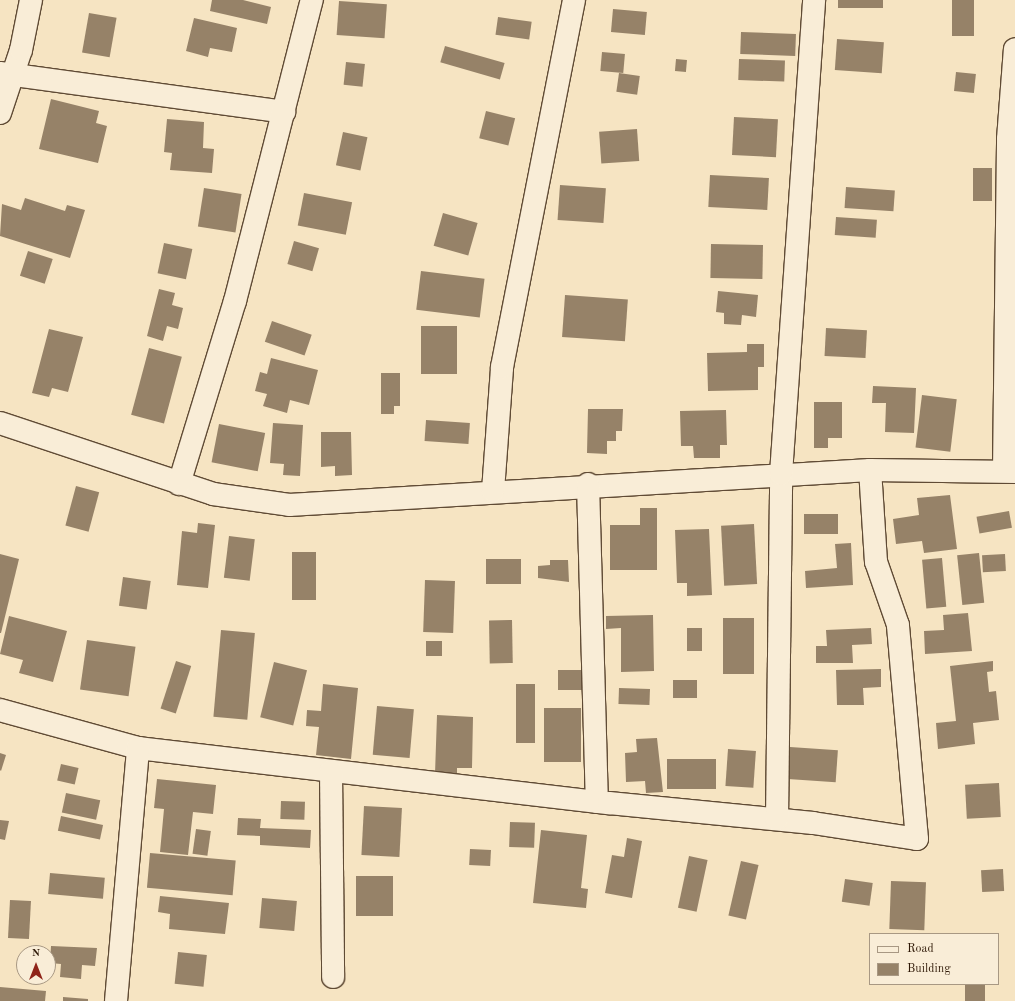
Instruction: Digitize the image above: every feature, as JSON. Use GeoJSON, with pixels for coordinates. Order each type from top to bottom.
{"type":"FeatureCollection","features":[{"type":"Feature","properties":{"kind":"street"},"geometry":{"type":"LineString","coordinates":[[0,113],[6,75],[31,0]]}},
{"type":"Feature","properties":{"kind":"street"},"geometry":{"type":"LineString","coordinates":[[179,484],[235,301],[312,0]]}},
{"type":"Feature","properties":{"kind":"street"},"geometry":{"type":"LineString","coordinates":[[493,491],[502,367],[574,0]]}},
{"type":"Feature","properties":{"kind":"street"},"geometry":{"type":"LineString","coordinates":[[777,819],[781,474],[814,0]]}},
{"type":"Feature","properties":{"kind":"street"},"geometry":{"type":"LineString","coordinates":[[0,423],[179,484],[251,502],[289,505],[588,484],[781,474],[870,470],[1009,472],[1008,139],[1015,49]]}},
{"type":"Feature","properties":{"kind":"street"},"geometry":{"type":"LineString","coordinates":[[6,75],[284,112]]}},
{"type":"Feature","properties":{"kind":"street"},"geometry":{"type":"LineString","coordinates":[[0,710],[138,748],[597,802],[777,819],[917,839],[898,626],[876,562],[870,470]]}},
{"type":"Feature","properties":{"kind":"street"},"geometry":{"type":"LineString","coordinates":[[588,484],[597,802]]}},
{"type":"Feature","properties":{"kind":"street"},"geometry":{"type":"LineString","coordinates":[[116,1001],[138,748]]}},
{"type":"Feature","properties":{"kind":"street"},"geometry":{"type":"LineString","coordinates":[[331,771],[333,978]]}},
{"type":"Feature","properties":{"kind":"building"},"geometry":{"type":"Polygon","coordinates":[[[212,0],[243,0],[271,7],[267,24],[210,11],[212,0]]]}},
{"type":"Feature","properties":{"kind":"building"},"geometry":{"type":"Polygon","coordinates":[[[838,0],[883,0],[883,8],[838,8],[838,0]]]}},
{"type":"Feature","properties":{"kind":"building"},"geometry":{"type":"Polygon","coordinates":[[[952,0],[974,0],[974,36],[952,36],[952,0]]]}},
{"type":"Feature","properties":{"kind":"building"},"geometry":{"type":"Polygon","coordinates":[[[339,1],[387,4],[385,38],[337,35],[339,1]]]}},
{"type":"Feature","properties":{"kind":"building"},"geometry":{"type":"Polygon","coordinates":[[[613,9],[647,12],[645,35],[611,32],[613,9]]]}},
{"type":"Feature","properties":{"kind":"building"},"geometry":{"type":"Polygon","coordinates":[[[89,13],[117,18],[110,57],[82,52],[89,13]]]}},
{"type":"Feature","properties":{"kind":"building"},"geometry":{"type":"Polygon","coordinates":[[[498,17],[532,22],[529,40],[495,35],[498,17]]]}},
{"type":"Feature","properties":{"kind":"building"},"geometry":{"type":"Polygon","coordinates":[[[194,18],[237,28],[232,52],[210,48],[208,57],[186,51],[194,18]]]}},
{"type":"Feature","properties":{"kind":"building"},"geometry":{"type":"Polygon","coordinates":[[[741,32],[796,34],[795,56],[740,54],[741,32]]]}},
{"type":"Feature","properties":{"kind":"building"},"geometry":{"type":"Polygon","coordinates":[[[837,39],[884,42],[882,73],[835,70],[837,39]]]}},
{"type":"Feature","properties":{"kind":"building"},"geometry":{"type":"Polygon","coordinates":[[[445,46],[505,63],[500,79],[440,62],[445,46]]]}},
{"type":"Feature","properties":{"kind":"building"},"geometry":{"type":"Polygon","coordinates":[[[602,52],[625,54],[623,73],[600,71],[602,52]]]}},
{"type":"Feature","properties":{"kind":"building"},"geometry":{"type":"Polygon","coordinates":[[[676,59],[687,60],[686,72],[675,71],[676,59]]]}},
{"type":"Feature","properties":{"kind":"building"},"geometry":{"type":"Polygon","coordinates":[[[739,59],[785,61],[784,82],[738,80],[739,59]]]}},
{"type":"Feature","properties":{"kind":"building"},"geometry":{"type":"Polygon","coordinates":[[[346,62],[365,64],[362,87],[344,85],[346,62]]]}},
{"type":"Feature","properties":{"kind":"building"},"geometry":{"type":"Polygon","coordinates":[[[956,72],[976,74],[974,93],[954,91],[956,72]]]}},
{"type":"Feature","properties":{"kind":"building"},"geometry":{"type":"Polygon","coordinates":[[[619,73],[640,76],[637,95],[616,92],[619,73]]]}},
{"type":"Feature","properties":{"kind":"building"},"geometry":{"type":"Polygon","coordinates":[[[51,99],[99,111],[96,123],[107,126],[98,163],[39,149],[51,99]]]}},
{"type":"Feature","properties":{"kind":"building"},"geometry":{"type":"Polygon","coordinates":[[[486,111],[515,118],[508,145],[479,138],[486,111]]]}},
{"type":"Feature","properties":{"kind":"building"},"geometry":{"type":"Polygon","coordinates":[[[734,117],[778,119],[776,157],[732,155],[734,117]]]}},
{"type":"Feature","properties":{"kind":"building"},"geometry":{"type":"Polygon","coordinates":[[[167,119],[204,122],[203,148],[214,149],[212,173],[170,170],[172,153],[164,152],[167,119]]]}},
{"type":"Feature","properties":{"kind":"building"},"geometry":{"type":"Polygon","coordinates":[[[637,129],[639,161],[601,164],[599,132],[637,129]]]}},
{"type":"Feature","properties":{"kind":"building"},"geometry":{"type":"Polygon","coordinates":[[[343,132],[367,137],[360,170],[336,165],[343,132]]]}},
{"type":"Feature","properties":{"kind":"building"},"geometry":{"type":"Polygon","coordinates":[[[973,168],[992,168],[992,201],[973,201],[973,168]]]}},
{"type":"Feature","properties":{"kind":"building"},"geometry":{"type":"Polygon","coordinates":[[[710,175],[769,178],[767,210],[708,207],[710,175]]]}},
{"type":"Feature","properties":{"kind":"building"},"geometry":{"type":"Polygon","coordinates":[[[560,185],[606,188],[603,223],[558,220],[560,185]]]}},
{"type":"Feature","properties":{"kind":"building"},"geometry":{"type":"Polygon","coordinates":[[[846,187],[895,190],[893,211],[845,208],[846,187]]]}},
{"type":"Feature","properties":{"kind":"building"},"geometry":{"type":"Polygon","coordinates":[[[204,188],[242,194],[235,232],[198,227],[204,188]]]}},
{"type":"Feature","properties":{"kind":"building"},"geometry":{"type":"Polygon","coordinates":[[[304,193],[352,202],[346,235],[298,225],[304,193]]]}},
{"type":"Feature","properties":{"kind":"building"},"geometry":{"type":"Polygon","coordinates":[[[25,198],[65,211],[67,205],[85,210],[70,258],[0,236],[2,204],[21,210],[25,198]]]}},
{"type":"Feature","properties":{"kind":"building"},"geometry":{"type":"Polygon","coordinates":[[[443,213],[478,223],[468,256],[434,246],[443,213]]]}},
{"type":"Feature","properties":{"kind":"building"},"geometry":{"type":"Polygon","coordinates":[[[836,217],[877,220],[876,238],[835,235],[836,217]]]}},
{"type":"Feature","properties":{"kind":"building"},"geometry":{"type":"Polygon","coordinates":[[[294,241],[319,248],[312,271],[287,264],[294,241]]]}},
{"type":"Feature","properties":{"kind":"building"},"geometry":{"type":"Polygon","coordinates":[[[164,243],[192,249],[186,279],[158,273],[164,243]]]}},
{"type":"Feature","properties":{"kind":"building"},"geometry":{"type":"Polygon","coordinates":[[[711,244],[763,245],[762,279],[710,278],[711,244]]]}},
{"type":"Feature","properties":{"kind":"building"},"geometry":{"type":"Polygon","coordinates":[[[28,251],[53,259],[45,284],[20,276],[28,251]]]}},
{"type":"Feature","properties":{"kind":"building"},"geometry":{"type":"Polygon","coordinates":[[[421,271],[485,279],[480,318],[416,310],[421,271]]]}},
{"type":"Feature","properties":{"kind":"building"},"geometry":{"type":"Polygon","coordinates":[[[159,289],[175,293],[172,305],[183,308],[178,329],[167,326],[163,341],[147,336],[159,289]]]}},
{"type":"Feature","properties":{"kind":"building"},"geometry":{"type":"Polygon","coordinates":[[[718,291],[758,295],[756,317],[742,315],[741,325],[724,324],[724,313],[716,312],[718,291]]]}},
{"type":"Feature","properties":{"kind":"building"},"geometry":{"type":"Polygon","coordinates":[[[565,295],[628,299],[625,341],[562,337],[565,295]]]}},
{"type":"Feature","properties":{"kind":"building"},"geometry":{"type":"Polygon","coordinates":[[[272,321],[312,335],[305,355],[265,342],[272,321]]]}},
{"type":"Feature","properties":{"kind":"building"},"geometry":{"type":"Polygon","coordinates":[[[421,326],[457,326],[457,374],[421,374],[421,326]]]}},
{"type":"Feature","properties":{"kind":"building"},"geometry":{"type":"Polygon","coordinates":[[[826,328],[867,330],[865,358],[825,356],[826,328]]]}},
{"type":"Feature","properties":{"kind":"building"},"geometry":{"type":"Polygon","coordinates":[[[49,329],[83,337],[68,392],[52,388],[49,397],[32,393],[49,329]]]}},
{"type":"Feature","properties":{"kind":"building"},"geometry":{"type":"Polygon","coordinates":[[[747,344],[764,344],[764,367],[758,367],[758,390],[708,391],[707,353],[747,352],[747,344]]]}},
{"type":"Feature","properties":{"kind":"building"},"geometry":{"type":"Polygon","coordinates":[[[149,348],[182,357],[164,423],[131,415],[149,348]]]}},
{"type":"Feature","properties":{"kind":"building"},"geometry":{"type":"Polygon","coordinates":[[[271,358],[318,370],[309,405],[290,400],[287,413],[263,406],[267,394],[255,391],[260,372],[267,374],[271,358]]]}},
{"type":"Feature","properties":{"kind":"building"},"geometry":{"type":"Polygon","coordinates":[[[381,373],[400,373],[400,406],[394,406],[394,414],[381,414],[381,373]]]}},
{"type":"Feature","properties":{"kind":"building"},"geometry":{"type":"Polygon","coordinates":[[[873,386],[916,388],[914,433],[885,432],[886,403],[872,403],[873,386]]]}},
{"type":"Feature","properties":{"kind":"building"},"geometry":{"type":"Polygon","coordinates":[[[922,395],[957,399],[950,452],[916,448],[922,395]]]}},
{"type":"Feature","properties":{"kind":"building"},"geometry":{"type":"Polygon","coordinates":[[[814,402],[842,402],[842,438],[828,438],[828,448],[814,448],[814,402]]]}},
{"type":"Feature","properties":{"kind":"building"},"geometry":{"type":"Polygon","coordinates":[[[588,409],[623,409],[622,431],[616,431],[616,441],[607,441],[607,454],[587,453],[588,409]]]}},
{"type":"Feature","properties":{"kind":"building"},"geometry":{"type":"Polygon","coordinates":[[[726,410],[727,445],[720,445],[720,458],[694,458],[693,446],[681,446],[680,411],[726,410]]]}},
{"type":"Feature","properties":{"kind":"building"},"geometry":{"type":"Polygon","coordinates":[[[426,420],[470,423],[468,444],[425,441],[426,420]]]}},
{"type":"Feature","properties":{"kind":"building"},"geometry":{"type":"Polygon","coordinates":[[[273,423],[303,425],[300,476],[283,475],[284,464],[270,463],[273,423]]]}},
{"type":"Feature","properties":{"kind":"building"},"geometry":{"type":"Polygon","coordinates":[[[219,424],[265,433],[258,471],[212,462],[219,424]]]}},
{"type":"Feature","properties":{"kind":"building"},"geometry":{"type":"Polygon","coordinates":[[[321,432],[351,432],[352,475],[335,476],[335,466],[321,467],[321,432]]]}},
{"type":"Feature","properties":{"kind":"building"},"geometry":{"type":"Polygon","coordinates":[[[76,486],[99,492],[89,532],[65,526],[76,486]]]}},
{"type":"Feature","properties":{"kind":"building"},"geometry":{"type":"Polygon","coordinates":[[[950,495],[957,549],[924,553],[922,541],[896,544],[893,519],[919,515],[917,498],[950,495]]]}},
{"type":"Feature","properties":{"kind":"building"},"geometry":{"type":"Polygon","coordinates":[[[640,508],[657,508],[657,570],[610,570],[610,525],[640,525],[640,508]]]}},
{"type":"Feature","properties":{"kind":"building"},"geometry":{"type":"Polygon","coordinates":[[[1009,511],[1012,528],[979,533],[977,517],[1009,511]]]}},
{"type":"Feature","properties":{"kind":"building"},"geometry":{"type":"Polygon","coordinates":[[[804,514],[838,514],[838,534],[804,534],[804,514]]]}},
{"type":"Feature","properties":{"kind":"building"},"geometry":{"type":"Polygon","coordinates":[[[198,523],[215,525],[208,588],[177,585],[182,531],[197,533],[198,523]]]}},
{"type":"Feature","properties":{"kind":"building"},"geometry":{"type":"Polygon","coordinates":[[[754,524],[757,584],[724,586],[721,526],[754,524]]]}},
{"type":"Feature","properties":{"kind":"building"},"geometry":{"type":"Polygon","coordinates":[[[709,529],[712,595],[687,596],[687,583],[677,583],[675,530],[709,529]]]}},
{"type":"Feature","properties":{"kind":"building"},"geometry":{"type":"Polygon","coordinates":[[[229,536],[255,539],[250,581],[224,578],[229,536]]]}},
{"type":"Feature","properties":{"kind":"building"},"geometry":{"type":"Polygon","coordinates":[[[851,543],[853,585],[806,588],[805,571],[837,568],[835,544],[851,543]]]}},
{"type":"Feature","properties":{"kind":"building"},"geometry":{"type":"Polygon","coordinates":[[[292,552],[316,552],[316,600],[292,600],[292,552]]]}},
{"type":"Feature","properties":{"kind":"building"},"geometry":{"type":"Polygon","coordinates":[[[979,553],[984,603],[962,605],[957,555],[979,553]]]}},
{"type":"Feature","properties":{"kind":"building"},"geometry":{"type":"Polygon","coordinates":[[[0,554],[19,559],[1,633],[0,633],[0,554]]]}},
{"type":"Feature","properties":{"kind":"building"},"geometry":{"type":"Polygon","coordinates":[[[1005,554],[1006,571],[983,572],[982,555],[1005,554]]]}},
{"type":"Feature","properties":{"kind":"building"},"geometry":{"type":"Polygon","coordinates":[[[942,558],[946,607],[926,609],[922,560],[942,558]]]}},
{"type":"Feature","properties":{"kind":"building"},"geometry":{"type":"Polygon","coordinates":[[[486,559],[521,559],[521,584],[486,584],[486,559]]]}},
{"type":"Feature","properties":{"kind":"building"},"geometry":{"type":"Polygon","coordinates":[[[550,560],[568,560],[569,582],[538,578],[538,566],[550,565],[550,560]]]}},
{"type":"Feature","properties":{"kind":"building"},"geometry":{"type":"Polygon","coordinates":[[[123,577],[151,581],[147,610],[119,606],[123,577]]]}},
{"type":"Feature","properties":{"kind":"building"},"geometry":{"type":"Polygon","coordinates":[[[425,580],[455,581],[453,633],[423,632],[425,580]]]}},
{"type":"Feature","properties":{"kind":"building"},"geometry":{"type":"Polygon","coordinates":[[[968,613],[972,651],[925,654],[924,631],[944,630],[943,615],[968,613]]]}},
{"type":"Feature","properties":{"kind":"building"},"geometry":{"type":"Polygon","coordinates":[[[653,615],[654,671],[621,672],[621,628],[606,629],[606,616],[653,615]]]}},
{"type":"Feature","properties":{"kind":"building"},"geometry":{"type":"Polygon","coordinates":[[[9,616],[67,631],[53,682],[19,673],[23,660],[0,654],[9,616]]]}},
{"type":"Feature","properties":{"kind":"building"},"geometry":{"type":"Polygon","coordinates":[[[723,618],[754,618],[754,674],[723,674],[723,618]]]}},
{"type":"Feature","properties":{"kind":"building"},"geometry":{"type":"Polygon","coordinates":[[[489,620],[512,620],[513,663],[490,663],[489,620]]]}},
{"type":"Feature","properties":{"kind":"building"},"geometry":{"type":"Polygon","coordinates":[[[687,628],[702,628],[702,651],[687,651],[687,628]]]}},
{"type":"Feature","properties":{"kind":"building"},"geometry":{"type":"Polygon","coordinates":[[[871,628],[872,644],[852,645],[853,663],[816,663],[816,646],[827,646],[826,630],[871,628]]]}},
{"type":"Feature","properties":{"kind":"building"},"geometry":{"type":"Polygon","coordinates":[[[221,630],[255,633],[247,720],[213,717],[221,630]]]}},
{"type":"Feature","properties":{"kind":"building"},"geometry":{"type":"Polygon","coordinates":[[[87,640],[136,647],[129,696],[80,690],[87,640]]]}},
{"type":"Feature","properties":{"kind":"building"},"geometry":{"type":"Polygon","coordinates":[[[426,641],[442,641],[442,656],[426,656],[426,641]]]}},
{"type":"Feature","properties":{"kind":"building"},"geometry":{"type":"Polygon","coordinates":[[[176,661],[191,666],[176,713],[161,709],[176,661]]]}},
{"type":"Feature","properties":{"kind":"building"},"geometry":{"type":"Polygon","coordinates":[[[993,661],[993,671],[987,672],[989,692],[996,691],[999,720],[973,723],[975,744],[938,749],[936,723],[956,721],[950,666],[993,661]]]}},
{"type":"Feature","properties":{"kind":"building"},"geometry":{"type":"Polygon","coordinates":[[[274,662],[307,670],[293,726],[260,717],[274,662]]]}},
{"type":"Feature","properties":{"kind":"building"},"geometry":{"type":"Polygon","coordinates":[[[881,669],[881,687],[863,688],[864,705],[837,705],[836,670],[881,669]]]}},
{"type":"Feature","properties":{"kind":"building"},"geometry":{"type":"Polygon","coordinates":[[[558,670],[583,670],[583,690],[558,690],[558,670]]]}},
{"type":"Feature","properties":{"kind":"building"},"geometry":{"type":"Polygon","coordinates":[[[673,680],[697,680],[697,698],[673,698],[673,680]]]}},
{"type":"Feature","properties":{"kind":"building"},"geometry":{"type":"Polygon","coordinates":[[[323,684],[358,688],[351,759],[316,755],[319,727],[306,726],[307,710],[321,711],[323,684]]]}},
{"type":"Feature","properties":{"kind":"building"},"geometry":{"type":"Polygon","coordinates":[[[516,684],[535,684],[535,743],[516,743],[516,684]]]}},
{"type":"Feature","properties":{"kind":"building"},"geometry":{"type":"Polygon","coordinates":[[[619,688],[650,689],[649,705],[618,704],[619,688]]]}},
{"type":"Feature","properties":{"kind":"building"},"geometry":{"type":"Polygon","coordinates":[[[377,706],[414,709],[410,758],[373,755],[377,706]]]}},
{"type":"Feature","properties":{"kind":"building"},"geometry":{"type":"Polygon","coordinates":[[[544,708],[581,708],[581,762],[544,762],[544,708]]]}},
{"type":"Feature","properties":{"kind":"building"},"geometry":{"type":"Polygon","coordinates":[[[437,715],[473,717],[472,768],[457,768],[457,774],[435,774],[437,715]]]}},
{"type":"Feature","properties":{"kind":"building"},"geometry":{"type":"Polygon","coordinates":[[[657,738],[663,792],[646,793],[645,781],[626,782],[625,753],[637,752],[636,739],[657,738]]]}},
{"type":"Feature","properties":{"kind":"building"},"geometry":{"type":"Polygon","coordinates":[[[790,747],[838,750],[836,782],[788,779],[790,747]]]}},
{"type":"Feature","properties":{"kind":"building"},"geometry":{"type":"Polygon","coordinates":[[[728,749],[756,751],[753,788],[725,786],[728,749]]]}},
{"type":"Feature","properties":{"kind":"building"},"geometry":{"type":"Polygon","coordinates":[[[0,753],[6,755],[1,771],[0,770],[0,753]]]}},
{"type":"Feature","properties":{"kind":"building"},"geometry":{"type":"Polygon","coordinates":[[[667,759],[716,759],[716,789],[667,789],[667,759]]]}},
{"type":"Feature","properties":{"kind":"building"},"geometry":{"type":"Polygon","coordinates":[[[61,764],[79,768],[75,785],[57,781],[61,764]]]}},
{"type":"Feature","properties":{"kind":"building"},"geometry":{"type":"Polygon","coordinates":[[[157,779],[216,785],[213,814],[193,812],[188,855],[160,852],[164,809],[154,808],[157,779]]]}},
{"type":"Feature","properties":{"kind":"building"},"geometry":{"type":"Polygon","coordinates":[[[999,783],[1001,817],[967,819],[965,785],[999,783]]]}},
{"type":"Feature","properties":{"kind":"building"},"geometry":{"type":"Polygon","coordinates":[[[66,793],[100,800],[96,820],[62,813],[66,793]]]}},
{"type":"Feature","properties":{"kind":"building"},"geometry":{"type":"Polygon","coordinates":[[[281,801],[305,802],[304,820],[280,819],[281,801]]]}},
{"type":"Feature","properties":{"kind":"building"},"geometry":{"type":"Polygon","coordinates":[[[364,806],[402,808],[399,857],[361,855],[364,806]]]}},
{"type":"Feature","properties":{"kind":"building"},"geometry":{"type":"Polygon","coordinates":[[[61,816],[103,825],[100,840],[58,831],[61,816]]]}},
{"type":"Feature","properties":{"kind":"building"},"geometry":{"type":"Polygon","coordinates":[[[238,818],[261,819],[260,828],[311,830],[310,848],[260,845],[260,836],[237,835],[238,818]]]}},
{"type":"Feature","properties":{"kind":"building"},"geometry":{"type":"Polygon","coordinates":[[[0,820],[9,821],[5,840],[0,839],[0,820]]]}},
{"type":"Feature","properties":{"kind":"building"},"geometry":{"type":"Polygon","coordinates":[[[510,822],[535,823],[534,848],[509,847],[510,822]]]}},
{"type":"Feature","properties":{"kind":"building"},"geometry":{"type":"Polygon","coordinates":[[[196,829],[211,831],[207,856],[193,854],[196,829]]]}},
{"type":"Feature","properties":{"kind":"building"},"geometry":{"type":"Polygon","coordinates":[[[541,830],[587,835],[581,888],[588,889],[586,908],[533,903],[541,830]]]}},
{"type":"Feature","properties":{"kind":"building"},"geometry":{"type":"Polygon","coordinates":[[[627,838],[642,841],[632,898],[605,893],[612,855],[624,857],[627,838]]]}},
{"type":"Feature","properties":{"kind":"building"},"geometry":{"type":"Polygon","coordinates":[[[470,849],[491,850],[490,866],[469,865],[470,849]]]}},
{"type":"Feature","properties":{"kind":"building"},"geometry":{"type":"Polygon","coordinates":[[[150,853],[236,860],[233,895],[147,888],[150,853]]]}},
{"type":"Feature","properties":{"kind":"building"},"geometry":{"type":"Polygon","coordinates":[[[689,856],[708,860],[697,912],[678,908],[689,856]]]}},
{"type":"Feature","properties":{"kind":"building"},"geometry":{"type":"Polygon","coordinates":[[[741,861],[759,865],[746,920],[728,916],[741,861]]]}},
{"type":"Feature","properties":{"kind":"building"},"geometry":{"type":"Polygon","coordinates":[[[1003,869],[1004,891],[982,892],[981,870],[1003,869]]]}},
{"type":"Feature","properties":{"kind":"building"},"geometry":{"type":"Polygon","coordinates":[[[50,873],[105,878],[103,899],[48,894],[50,873]]]}},
{"type":"Feature","properties":{"kind":"building"},"geometry":{"type":"Polygon","coordinates":[[[356,876],[393,876],[393,916],[356,916],[356,876]]]}},
{"type":"Feature","properties":{"kind":"building"},"geometry":{"type":"Polygon","coordinates":[[[845,879],[873,883],[870,906],[842,902],[845,879]]]}},
{"type":"Feature","properties":{"kind":"building"},"geometry":{"type":"Polygon","coordinates":[[[891,881],[926,882],[924,930],[889,929],[891,881]]]}},
{"type":"Feature","properties":{"kind":"building"},"geometry":{"type":"Polygon","coordinates":[[[160,896],[229,903],[225,934],[169,929],[170,914],[158,912],[160,896]]]}},
{"type":"Feature","properties":{"kind":"building"},"geometry":{"type":"Polygon","coordinates":[[[262,898],[297,901],[294,931],[259,928],[262,898]]]}},
{"type":"Feature","properties":{"kind":"building"},"geometry":{"type":"Polygon","coordinates":[[[10,900],[31,901],[29,939],[8,938],[10,900]]]}},
{"type":"Feature","properties":{"kind":"building"},"geometry":{"type":"Polygon","coordinates":[[[56,946],[97,948],[95,966],[82,965],[81,979],[60,977],[61,964],[56,964],[56,946]]]}},
{"type":"Feature","properties":{"kind":"building"},"geometry":{"type":"Polygon","coordinates":[[[178,952],[207,955],[203,987],[175,984],[178,952]]]}},
{"type":"Feature","properties":{"kind":"building"},"geometry":{"type":"Polygon","coordinates":[[[965,985],[985,985],[985,1001],[965,1001],[965,985]]]}},
{"type":"Feature","properties":{"kind":"building"},"geometry":{"type":"Polygon","coordinates":[[[0,987],[46,991],[45,1001],[0,1001],[0,987]]]}},
{"type":"Feature","properties":{"kind":"building"},"geometry":{"type":"Polygon","coordinates":[[[63,997],[88,999],[88,1001],[63,1001],[63,997]]]}}]}
